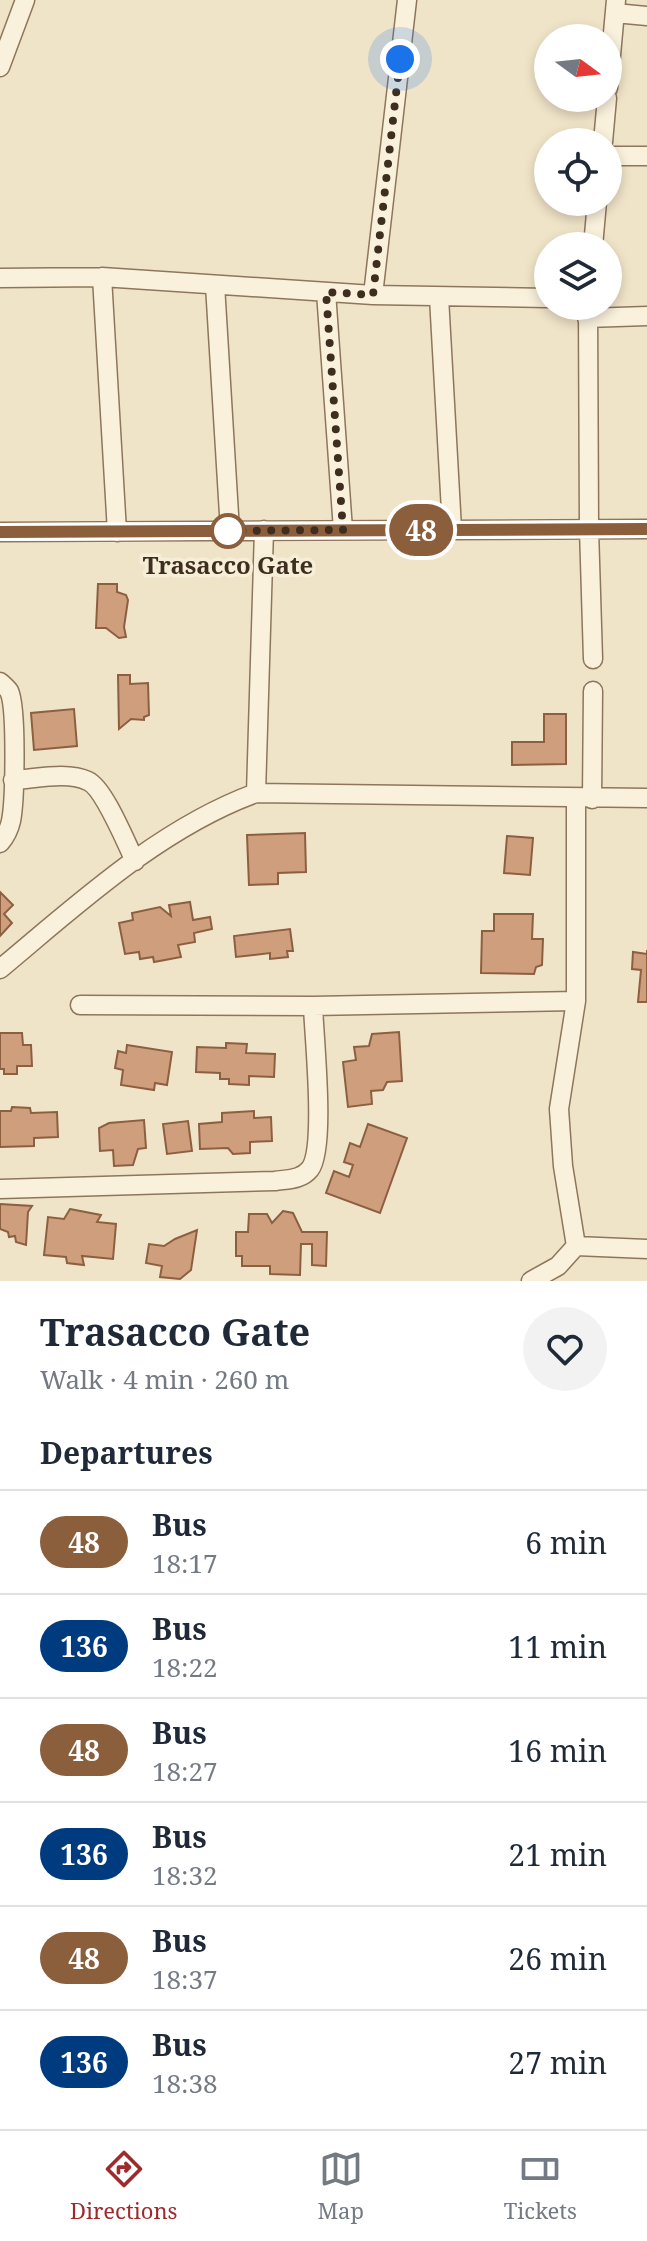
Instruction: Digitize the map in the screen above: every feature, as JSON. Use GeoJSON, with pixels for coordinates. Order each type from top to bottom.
{"type":"FeatureCollection","features":[{"type":"Feature","properties":{"kind":"street"},"geometry":{"type":"LineString","coordinates":[[0,67],[25,0]]}},
{"type":"Feature","properties":{"kind":"street"},"geometry":{"type":"LineString","coordinates":[[373,295],[407,0]]}},
{"type":"Feature","properties":{"kind":"street"},"geometry":{"type":"LineString","coordinates":[[615,7],[647,16]]}},
{"type":"Feature","properties":{"kind":"street"},"geometry":{"type":"LineString","coordinates":[[622,156],[647,156]]}},
{"type":"Feature","properties":{"kind":"street"},"geometry":{"type":"LineString","coordinates":[[102,277],[117,532]]}},
{"type":"Feature","properties":{"kind":"street"},"geometry":{"type":"LineString","coordinates":[[0,278],[102,277],[373,295],[534,298]]}},
{"type":"Feature","properties":{"kind":"street"},"geometry":{"type":"LineString","coordinates":[[215,285],[230,531]]}},
{"type":"Feature","properties":{"kind":"street"},"geometry":{"type":"LineString","coordinates":[[326,292],[343,530]]}},
{"type":"Feature","properties":{"kind":"street"},"geometry":{"type":"LineString","coordinates":[[439,297],[452,529]]}},
{"type":"Feature","properties":{"kind":"street"},"geometry":{"type":"LineString","coordinates":[[622,314],[647,316]]}},
{"type":"Feature","properties":{"kind":"street"},"geometry":{"type":"LineString","coordinates":[[587,320],[593,659]]}},
{"type":"Feature","properties":{"kind":"street"},"geometry":{"type":"LineString","coordinates":[[0,532],[647,529]]}},
{"type":"Feature","properties":{"kind":"street"},"geometry":{"type":"LineString","coordinates":[[256,793],[264,530]]}},
{"type":"Feature","properties":{"kind":"street"},"geometry":{"type":"LineString","coordinates":[[0,682],[9,690],[13,707],[11,819],[8,832],[0,843]]}},
{"type":"Feature","properties":{"kind":"street"},"geometry":{"type":"LineString","coordinates":[[576,1246],[563,1166],[559,1109],[576,1001],[584,799],[593,691]]}},
{"type":"Feature","properties":{"kind":"street"},"geometry":{"type":"LineString","coordinates":[[13,780],[71,777],[89,781],[101,791],[135,861]]}},
{"type":"Feature","properties":{"kind":"street"},"geometry":{"type":"LineString","coordinates":[[0,969],[187,823],[256,793],[647,798]]}},
{"type":"Feature","properties":{"kind":"street"},"geometry":{"type":"LineString","coordinates":[[80,1005],[313,1006],[576,1001]]}},
{"type":"Feature","properties":{"kind":"street"},"geometry":{"type":"LineString","coordinates":[[0,1189],[275,1181],[304,1175],[312,1167],[318,1144],[313,1006]]}},
{"type":"Feature","properties":{"kind":"street"},"geometry":{"type":"LineString","coordinates":[[576,1246],[647,1249]]}},
{"type":"Feature","properties":{"kind":"street"},"geometry":{"type":"LineString","coordinates":[[531,1281],[558,1266],[576,1246]]}},
{"type":"Feature","properties":{"kind":"building"},"geometry":{"type":"Polygon","coordinates":[[[98,584],[117,584],[117,592],[126,595],[126,637],[119,638],[106,628],[96,628],[98,584]]]}},
{"type":"Feature","properties":{"kind":"building"},"geometry":{"type":"Polygon","coordinates":[[[118,675],[130,675],[130,684],[148,683],[149,715],[144,720],[131,719],[119,729],[118,675]]]}},
{"type":"Feature","properties":{"kind":"building"},"geometry":{"type":"Polygon","coordinates":[[[74,709],[77,746],[34,750],[31,713],[74,709]]]}},
{"type":"Feature","properties":{"kind":"building"},"geometry":{"type":"Polygon","coordinates":[[[544,714],[566,714],[566,764],[512,765],[512,742],[544,742],[544,714]]]}},
{"type":"Feature","properties":{"kind":"building"},"geometry":{"type":"Polygon","coordinates":[[[305,833],[306,872],[278,873],[278,884],[249,885],[247,835],[305,833]]]}},
{"type":"Feature","properties":{"kind":"building"},"geometry":{"type":"Polygon","coordinates":[[[507,836],[533,838],[530,875],[504,873],[507,836]]]}},
{"type":"Feature","properties":{"kind":"building"},"geometry":{"type":"Polygon","coordinates":[[[0,892],[13,905],[4,914],[12,923],[0,936],[0,892]]]}},
{"type":"Feature","properties":{"kind":"building"},"geometry":{"type":"Polygon","coordinates":[[[190,902],[193,920],[210,917],[212,929],[194,933],[195,942],[178,945],[181,957],[154,962],[153,957],[140,959],[139,952],[125,954],[119,923],[133,920],[132,913],[160,907],[171,916],[169,905],[190,902]]]}},
{"type":"Feature","properties":{"kind":"building"},"geometry":{"type":"Polygon","coordinates":[[[494,914],[533,914],[532,939],[543,939],[542,965],[536,967],[534,974],[481,973],[482,931],[494,931],[494,914]]]}},
{"type":"Feature","properties":{"kind":"building"},"geometry":{"type":"Polygon","coordinates":[[[290,929],[293,951],[287,951],[288,957],[270,959],[270,953],[236,957],[234,936],[290,929]]]}},
{"type":"Feature","properties":{"kind":"building"},"geometry":{"type":"Polygon","coordinates":[[[633,952],[647,954],[647,1002],[638,1002],[641,970],[632,969],[633,952]]]}},
{"type":"Feature","properties":{"kind":"building"},"geometry":{"type":"Polygon","coordinates":[[[399,1032],[402,1081],[387,1082],[383,1090],[371,1091],[372,1104],[348,1107],[343,1062],[356,1060],[354,1047],[369,1046],[372,1034],[399,1032]]]}},
{"type":"Feature","properties":{"kind":"building"},"geometry":{"type":"Polygon","coordinates":[[[0,1033],[22,1033],[23,1045],[31,1045],[32,1066],[17,1066],[17,1074],[4,1074],[4,1069],[0,1069],[0,1033]]]}},
{"type":"Feature","properties":{"kind":"building"},"geometry":{"type":"Polygon","coordinates":[[[226,1043],[247,1044],[246,1053],[275,1054],[274,1077],[249,1076],[249,1085],[229,1084],[229,1079],[220,1079],[220,1073],[196,1072],[197,1047],[226,1048],[226,1043]]]}},
{"type":"Feature","properties":{"kind":"building"},"geometry":{"type":"Polygon","coordinates":[[[127,1045],[172,1052],[167,1085],[155,1083],[154,1090],[121,1085],[123,1070],[115,1068],[118,1051],[126,1053],[127,1045]]]}},
{"type":"Feature","properties":{"kind":"building"},"geometry":{"type":"Polygon","coordinates":[[[12,1107],[30,1108],[31,1113],[57,1112],[58,1137],[34,1138],[34,1146],[0,1147],[0,1111],[11,1111],[12,1107]]]}},
{"type":"Feature","properties":{"kind":"building"},"geometry":{"type":"Polygon","coordinates":[[[254,1111],[254,1118],[271,1117],[272,1141],[250,1142],[250,1153],[233,1154],[228,1148],[200,1149],[199,1124],[222,1122],[222,1113],[254,1111]]]}},
{"type":"Feature","properties":{"kind":"building"},"geometry":{"type":"Polygon","coordinates":[[[144,1120],[146,1148],[138,1149],[133,1165],[114,1166],[113,1150],[100,1151],[99,1128],[109,1123],[144,1120]]]}},
{"type":"Feature","properties":{"kind":"building"},"geometry":{"type":"Polygon","coordinates":[[[188,1121],[192,1151],[167,1154],[163,1124],[188,1121]]]}},
{"type":"Feature","properties":{"kind":"building"},"geometry":{"type":"Polygon","coordinates":[[[368,1124],[407,1138],[380,1213],[326,1193],[334,1171],[349,1177],[353,1165],[344,1162],[350,1143],[360,1147],[368,1124]]]}},
{"type":"Feature","properties":{"kind":"building"},"geometry":{"type":"Polygon","coordinates":[[[0,1204],[32,1206],[28,1212],[26,1245],[16,1242],[15,1236],[9,1237],[8,1232],[0,1229],[0,1204]]]}},
{"type":"Feature","properties":{"kind":"building"},"geometry":{"type":"Polygon","coordinates":[[[70,1209],[101,1215],[97,1222],[116,1224],[113,1259],[82,1256],[84,1265],[67,1263],[66,1257],[44,1255],[48,1217],[64,1219],[70,1209]]]}},
{"type":"Feature","properties":{"kind":"building"},"geometry":{"type":"Polygon","coordinates":[[[283,1211],[293,1213],[302,1232],[327,1232],[326,1266],[312,1265],[312,1244],[301,1244],[300,1275],[270,1274],[270,1266],[242,1266],[242,1256],[236,1256],[236,1232],[248,1232],[249,1214],[267,1214],[272,1223],[283,1211]]]}},
{"type":"Feature","properties":{"kind":"building"},"geometry":{"type":"Polygon","coordinates":[[[197,1230],[191,1270],[180,1279],[160,1277],[162,1266],[146,1263],[149,1244],[164,1246],[197,1230]]]}},
{"type":"Feature","properties":{"kind":"bus line","name":"48"},"geometry":{"type":"LineString","coordinates":[[0,532],[647,529]]}},
{"type":"Feature","properties":{"kind":"place","name":"Trasacco Gate"},"geometry":{"type":"Point","coordinates":[228,531]}},
{"type":"Feature","properties":{"kind":"route"},"geometry":{"type":"LineString","coordinates":[[228,531],[343,530],[326,292],[373,295],[400,59]]}}]}
